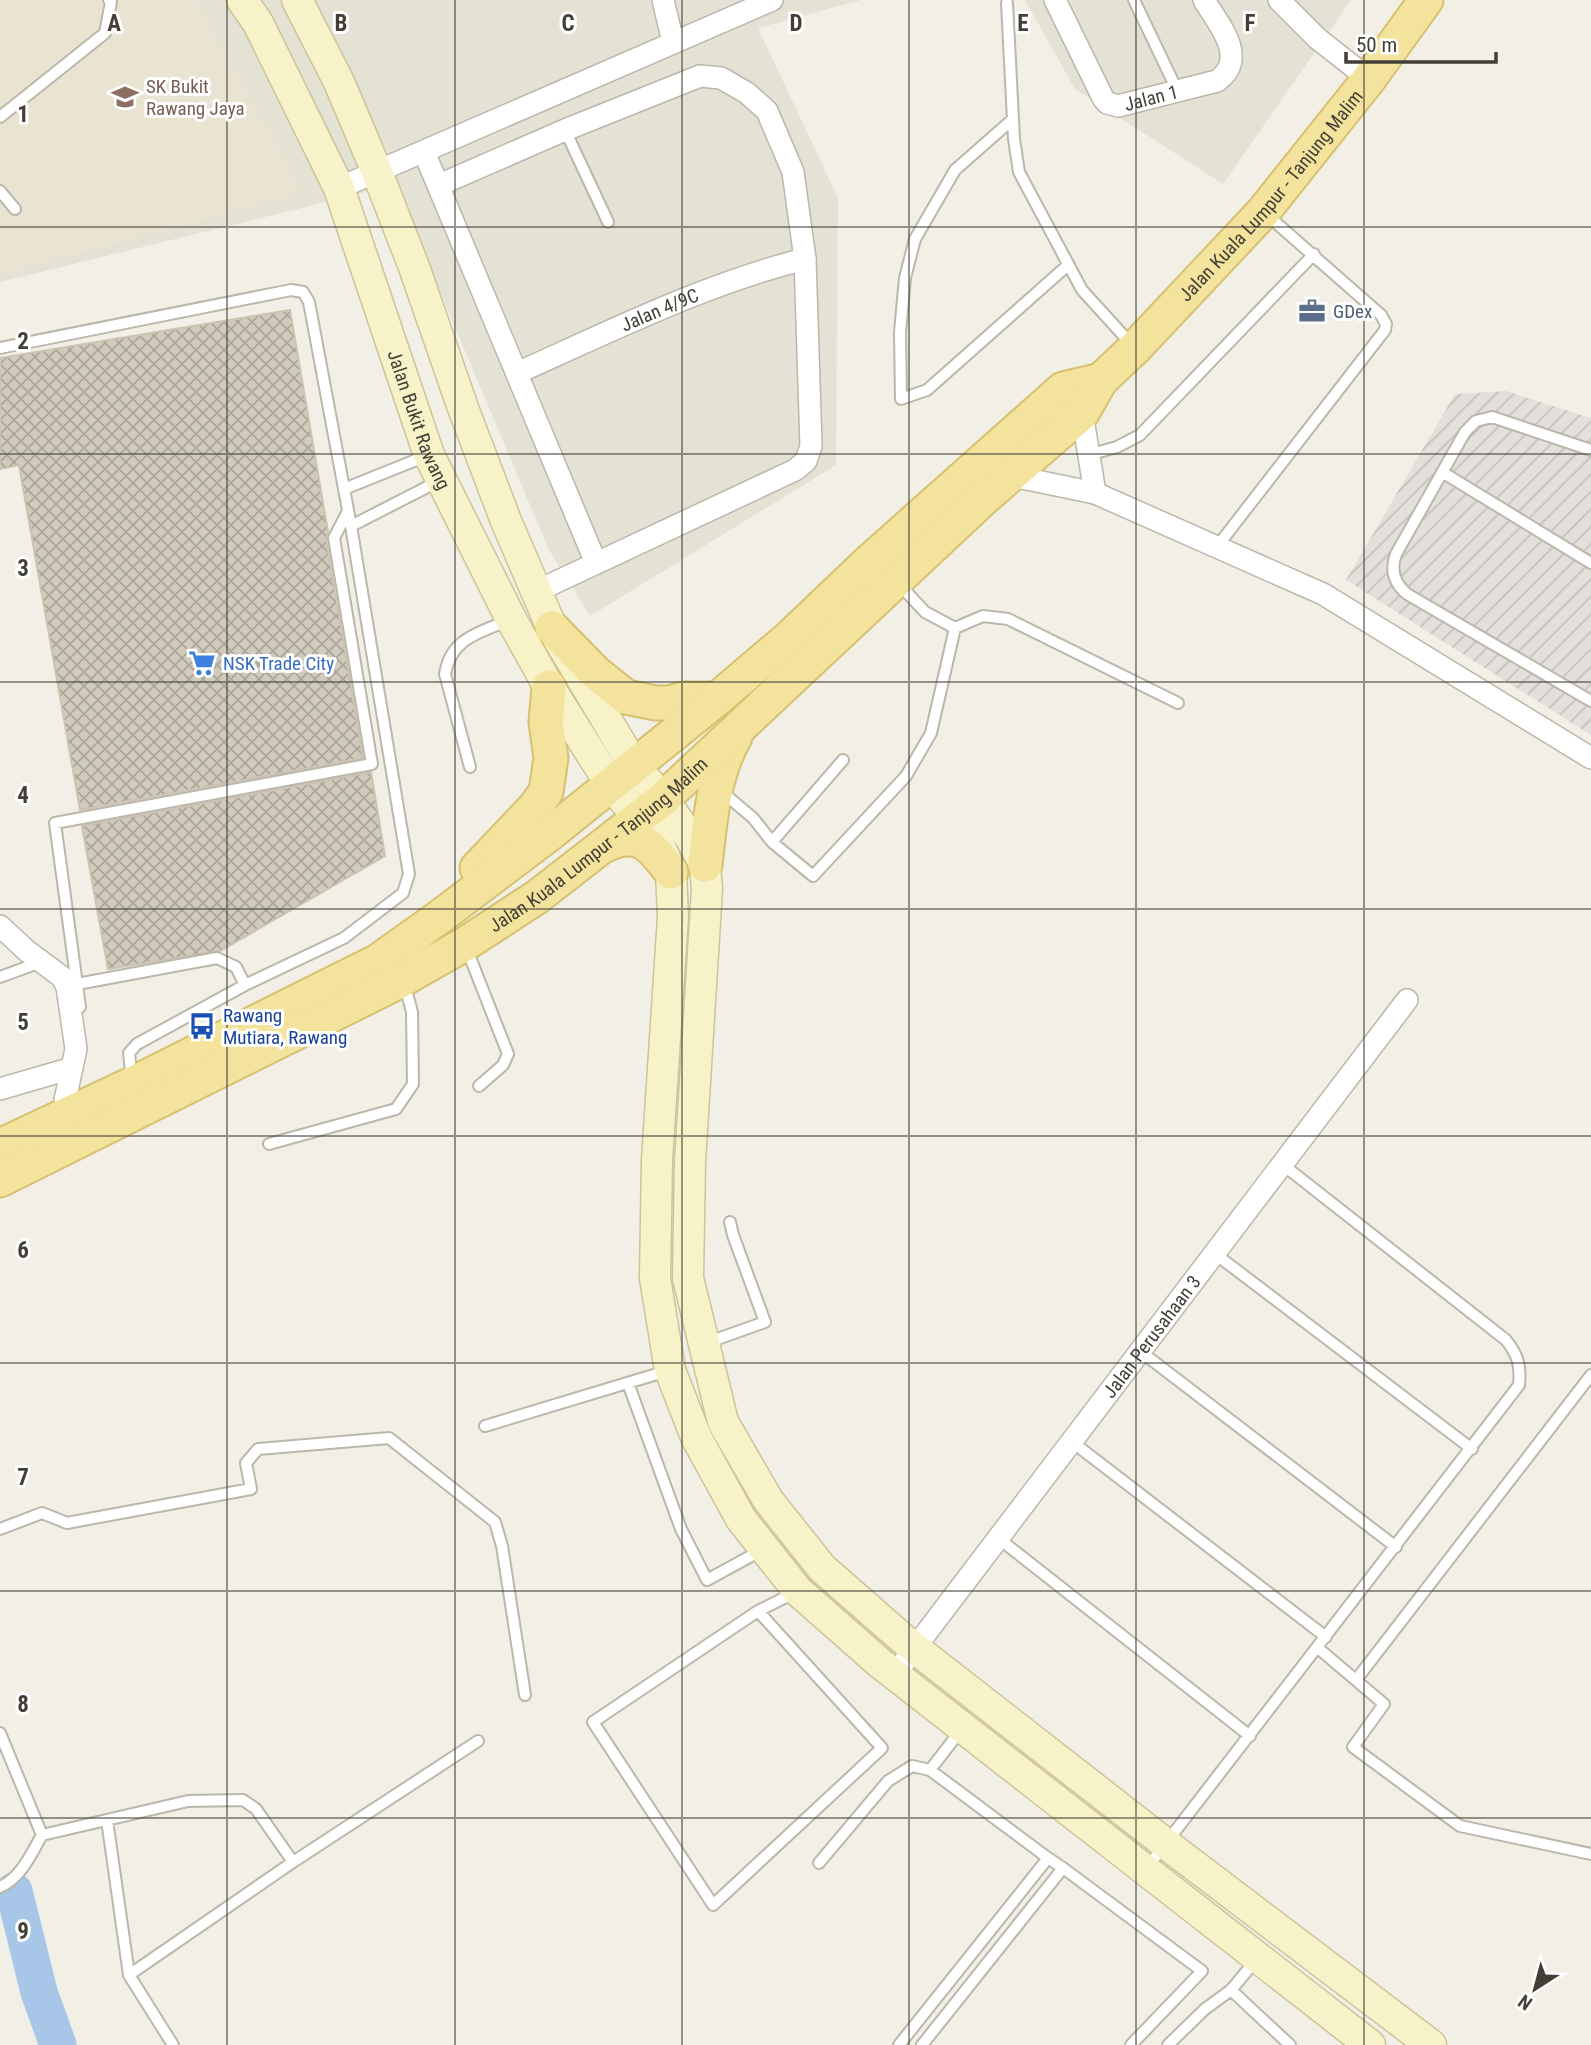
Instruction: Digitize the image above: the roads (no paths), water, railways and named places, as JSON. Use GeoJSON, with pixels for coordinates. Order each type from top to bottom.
{"type":"FeatureCollection","features":[{"type":"Feature","properties":{"kind":"main road","name":"Jalan Kuala Lumpur - Tanjung Malim"},"geometry":{"type":"LineString","coordinates":[[0,1146],[132,1084],[389,971],[465,944],[537,897],[650,808],[1082,412],[1101,380],[1135,348],[1263,212],[1369,79],[1426,0]]}},
{"type":"Feature","properties":{"kind":"main road","name":"Jalan Kuala Lumpur - Tanjung Malim"},"geometry":{"type":"LineString","coordinates":[[0,1180],[389,971],[475,891],[623,775],[789,638],[872,559],[1063,389],[1101,380]]}},
{"type":"Feature","properties":{"kind":"main road"},"geometry":{"type":"LineString","coordinates":[[552,628],[596,673],[626,697],[656,703],[684,699],[717,699]]}},
{"type":"Feature","properties":{"kind":"main road"},"geometry":{"type":"LineString","coordinates":[[389,971],[546,792],[551,758],[546,722],[549,687]]}},
{"type":"Feature","properties":{"kind":"main road"},"geometry":{"type":"LineString","coordinates":[[705,865],[710,816],[717,786],[727,754],[746,720]]}},
{"type":"Feature","properties":{"kind":"main road"},"geometry":{"type":"LineString","coordinates":[[594,850],[617,839],[631,837],[650,847],[671,872]]}},
{"type":"Feature","properties":{"kind":"street","name":"Jalan Bukit Rawang"},"geometry":{"type":"LineString","coordinates":[[243,0],[258,23],[339,188],[435,468],[511,619],[549,687],[650,808]]}},
{"type":"Feature","properties":{"kind":"street","name":"Jalan Bukit Rawang"},"geometry":{"type":"LineString","coordinates":[[297,0],[339,82],[377,172],[506,521],[552,628],[623,775]]}},
{"type":"Feature","properties":{"kind":"street"},"geometry":{"type":"LineString","coordinates":[[663,0],[673,42]]}},
{"type":"Feature","properties":{"kind":"street"},"geometry":{"type":"LineString","coordinates":[[339,188],[772,0]]}},
{"type":"Feature","properties":{"kind":"street","name":"Jalan 1"},"geometry":{"type":"LineString","coordinates":[[1055,0],[1107,103],[1118,106],[1217,81],[1224,76],[1232,61],[1230,44],[1204,0]]}},
{"type":"Feature","properties":{"kind":"street"},"geometry":{"type":"LineString","coordinates":[[1279,0],[1318,39],[1369,79]]}},
{"type":"Feature","properties":{"kind":"street"},"geometry":{"type":"LineString","coordinates":[[439,186],[565,130],[700,76],[721,78],[747,93],[767,111],[793,172],[805,259],[811,446],[806,461],[794,470],[537,591]]}},
{"type":"Feature","properties":{"kind":"street"},"geometry":{"type":"LineString","coordinates":[[424,152],[596,563]]}},
{"type":"Feature","properties":{"kind":"street","name":"Jalan 4/9C"},"geometry":{"type":"LineString","coordinates":[[517,373],[652,314],[770,267],[805,259]]}},
{"type":"Feature","properties":{"kind":"street"},"geometry":{"type":"LineString","coordinates":[[435,468],[459,465],[464,446],[463,408]]}},
{"type":"Feature","properties":{"kind":"street"},"geometry":{"type":"LineString","coordinates":[[1082,412],[1095,493]]}},
{"type":"Feature","properties":{"kind":"street"},"geometry":{"type":"LineString","coordinates":[[1005,481],[1022,478],[1095,493],[1323,594],[1591,758]]}},
{"type":"Feature","properties":{"kind":"street"},"geometry":{"type":"LineString","coordinates":[[650,808],[691,839],[705,865],[707,889],[690,1162],[688,1278],[723,1423],[768,1500],[822,1568],[914,1648],[1431,2045]]}},
{"type":"Feature","properties":{"kind":"street"},"geometry":{"type":"LineString","coordinates":[[650,808],[657,839],[671,872],[673,917],[657,1160],[655,1278],[670,1370],[696,1437],[741,1519],[798,1591],[895,1674],[1370,2045]]}},
{"type":"Feature","properties":{"kind":"street"},"geometry":{"type":"LineString","coordinates":[[0,926],[62,977],[67,987],[76,1049],[72,1068],[55,1106]]}},
{"type":"Feature","properties":{"kind":"street","name":"Jalan Perusahaan 3"},"geometry":{"type":"LineString","coordinates":[[895,1674],[1407,1000]]}},
{"type":"Feature","properties":{"kind":"street"},"geometry":{"type":"LineString","coordinates":[[0,1089],[72,1068]]}},
{"type":"Feature","properties":{"kind":"street"},"geometry":{"type":"LineString","coordinates":[[656,1206],[689,1206]]}},
{"type":"Feature","properties":{"kind":"lane"},"geometry":{"type":"LineString","coordinates":[[0,117],[106,33],[111,2],[109,0]]}},
{"type":"Feature","properties":{"kind":"lane"},"geometry":{"type":"LineString","coordinates":[[1134,0],[1177,90]]}},
{"type":"Feature","properties":{"kind":"lane"},"geometry":{"type":"LineString","coordinates":[[1007,3],[1013,119],[1019,172],[1082,290],[1135,348]]}},
{"type":"Feature","properties":{"kind":"lane"},"geometry":{"type":"LineString","coordinates":[[1013,119],[955,170],[915,239],[905,278],[900,332],[901,399],[927,390],[1068,265]]}},
{"type":"Feature","properties":{"kind":"lane"},"geometry":{"type":"LineString","coordinates":[[565,130],[608,222]]}},
{"type":"Feature","properties":{"kind":"lane"},"geometry":{"type":"LineString","coordinates":[[0,191],[15,209]]}},
{"type":"Feature","properties":{"kind":"lane"},"geometry":{"type":"LineString","coordinates":[[1216,548],[1385,330],[1381,314],[1263,212]]}},
{"type":"Feature","properties":{"kind":"lane"},"geometry":{"type":"LineString","coordinates":[[1088,455],[1117,447],[1139,435],[1314,254]]}},
{"type":"Feature","properties":{"kind":"lane"},"geometry":{"type":"LineString","coordinates":[[0,348],[297,290],[303,292],[309,302],[351,526],[408,874],[403,893],[344,938],[245,985],[137,1044],[130,1054],[132,1084]]}},
{"type":"Feature","properties":{"kind":"lane"},"geometry":{"type":"LineString","coordinates":[[1591,450],[1500,418],[1476,421],[1465,432],[1393,562],[1393,571],[1400,588],[1591,701]]}},
{"type":"Feature","properties":{"kind":"lane"},"geometry":{"type":"LineString","coordinates":[[344,489],[435,468]]}},
{"type":"Feature","properties":{"kind":"lane"},"geometry":{"type":"LineString","coordinates":[[351,526],[435,468]]}},
{"type":"Feature","properties":{"kind":"lane"},"geometry":{"type":"LineString","coordinates":[[1442,472],[1591,563]]}},
{"type":"Feature","properties":{"kind":"lane"},"geometry":{"type":"LineString","coordinates":[[0,1133],[55,1106],[77,1083],[83,1027],[55,823],[372,764],[334,538],[348,511]]}},
{"type":"Feature","properties":{"kind":"lane"},"geometry":{"type":"LineString","coordinates":[[897,582],[925,612],[955,628]]}},
{"type":"Feature","properties":{"kind":"lane"},"geometry":{"type":"LineString","coordinates":[[955,628],[983,616],[1008,619],[1178,704]]}},
{"type":"Feature","properties":{"kind":"lane"},"geometry":{"type":"LineString","coordinates":[[470,767],[446,674],[447,664],[450,655],[462,642],[511,619]]}},
{"type":"Feature","properties":{"kind":"lane"},"geometry":{"type":"LineString","coordinates":[[717,786],[753,818],[772,842],[813,876],[906,776],[931,733],[955,628]]}},
{"type":"Feature","properties":{"kind":"lane"},"geometry":{"type":"LineString","coordinates":[[772,842],[843,760]]}},
{"type":"Feature","properties":{"kind":"lane"},"geometry":{"type":"LineString","coordinates":[[465,944],[508,1054],[503,1065],[479,1086]]}},
{"type":"Feature","properties":{"kind":"lane"},"geometry":{"type":"LineString","coordinates":[[77,984],[217,958],[236,967],[245,985]]}},
{"type":"Feature","properties":{"kind":"lane"},"geometry":{"type":"LineString","coordinates":[[0,977],[41,962]]}},
{"type":"Feature","properties":{"kind":"lane"},"geometry":{"type":"LineString","coordinates":[[269,1144],[396,1109],[413,1084],[412,1012],[408,997],[389,971]]}},
{"type":"Feature","properties":{"kind":"lane"},"geometry":{"type":"LineString","coordinates":[[1145,1871],[1519,1385],[1517,1354],[1506,1340],[1282,1164]]}},
{"type":"Feature","properties":{"kind":"lane"},"geometry":{"type":"LineString","coordinates":[[703,1344],[765,1322],[730,1222]]}},
{"type":"Feature","properties":{"kind":"lane"},"geometry":{"type":"LineString","coordinates":[[1214,1253],[1472,1449]]}},
{"type":"Feature","properties":{"kind":"lane"},"geometry":{"type":"LineString","coordinates":[[1139,1351],[1396,1547]]}},
{"type":"Feature","properties":{"kind":"lane"},"geometry":{"type":"LineString","coordinates":[[485,1426],[670,1370]]}},
{"type":"Feature","properties":{"kind":"lane"},"geometry":{"type":"LineString","coordinates":[[1356,1680],[1591,1375]]}},
{"type":"Feature","properties":{"kind":"lane"},"geometry":{"type":"LineString","coordinates":[[628,1383],[681,1529],[707,1580],[764,1548]]}},
{"type":"Feature","properties":{"kind":"lane"},"geometry":{"type":"LineString","coordinates":[[0,1529],[41,1513],[67,1523],[251,1489],[246,1463],[258,1449],[389,1438],[495,1522],[502,1546],[525,1695]]}},
{"type":"Feature","properties":{"kind":"lane"},"geometry":{"type":"LineString","coordinates":[[1071,1441],[1326,1637]]}},
{"type":"Feature","properties":{"kind":"lane"},"geometry":{"type":"LineString","coordinates":[[998,1538],[1250,1736]]}},
{"type":"Feature","properties":{"kind":"lane"},"geometry":{"type":"LineString","coordinates":[[758,1611],[882,1748],[713,1905],[593,1722],[758,1611],[798,1591]]}},
{"type":"Feature","properties":{"kind":"lane"},"geometry":{"type":"LineString","coordinates":[[1318,1648],[1384,1704],[1353,1747],[1460,1826],[1591,1854]]}},
{"type":"Feature","properties":{"kind":"lane"},"geometry":{"type":"LineString","coordinates":[[930,1770],[963,1728]]}},
{"type":"Feature","properties":{"kind":"lane"},"geometry":{"type":"LineString","coordinates":[[0,1733],[42,1835]]}},
{"type":"Feature","properties":{"kind":"lane"},"geometry":{"type":"LineString","coordinates":[[129,1975],[293,1862],[478,1741]]}},
{"type":"Feature","properties":{"kind":"lane"},"geometry":{"type":"LineString","coordinates":[[819,1863],[888,1780],[912,1766],[930,1770],[1202,1970],[1132,2045]]}},
{"type":"Feature","properties":{"kind":"lane"},"geometry":{"type":"LineString","coordinates":[[0,1887],[7,1884],[26,1864],[42,1835],[188,1801],[243,1800],[256,1809],[293,1862]]}},
{"type":"Feature","properties":{"kind":"lane"},"geometry":{"type":"LineString","coordinates":[[107,1819],[129,1975],[173,2045]]}},
{"type":"Feature","properties":{"kind":"lane"},"geometry":{"type":"LineString","coordinates":[[899,2045],[1048,1858]]}},
{"type":"Feature","properties":{"kind":"lane"},"geometry":{"type":"LineString","coordinates":[[922,2045],[1063,1868]]}},
{"type":"Feature","properties":{"kind":"lane"},"geometry":{"type":"LineString","coordinates":[[1168,2045],[1205,2008],[1231,1990],[1257,1958]]}},
{"type":"Feature","properties":{"kind":"lane"},"geometry":{"type":"LineString","coordinates":[[1231,1990],[1290,2045]]}},
{"type":"Feature","properties":{"kind":"waterway"},"geometry":{"type":"LineString","coordinates":[[14,1891],[39,1992],[58,2045]]}},
{"type":"Feature","properties":{"kind":"place","name":"SK Bukit Rawang Jaya"},"geometry":{"type":"Point","coordinates":[125,97]}},
{"type":"Feature","properties":{"kind":"place","name":"GDex"},"geometry":{"type":"Point","coordinates":[1312,311]}},
{"type":"Feature","properties":{"kind":"place","name":"NSK Trade City"},"geometry":{"type":"Point","coordinates":[202,663]}},
{"type":"Feature","properties":{"kind":"place","name":"Rawang Mutiara, Rawang"},"geometry":{"type":"Point","coordinates":[202,1026]}}]}
